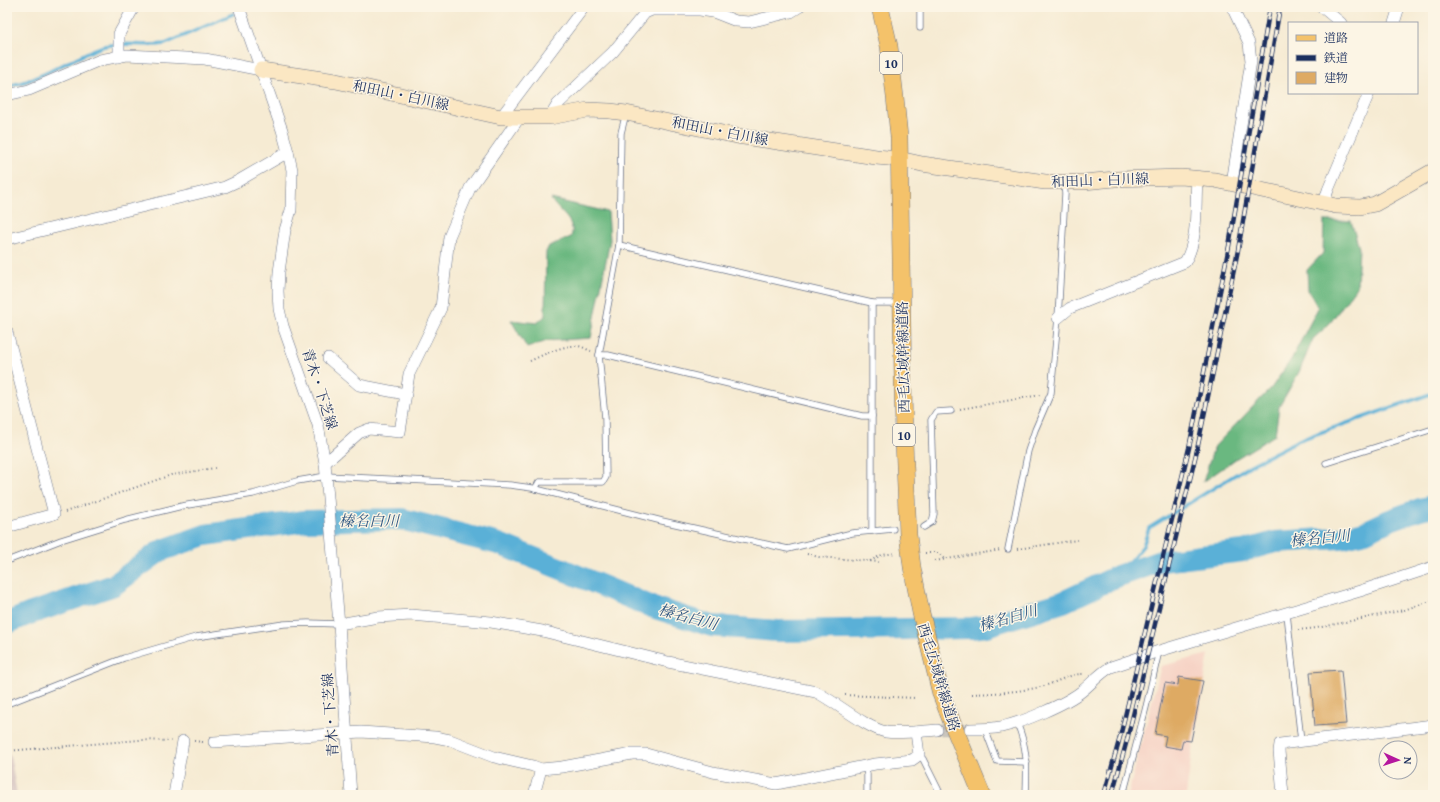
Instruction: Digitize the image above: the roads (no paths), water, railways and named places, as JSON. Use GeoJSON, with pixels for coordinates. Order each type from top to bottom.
{"type":"FeatureCollection","features":[{"type":"Feature","properties":{"kind":"main road","name":"西毛広域幹線道路"},"geometry":{"type":"LineString","coordinates":[[880,7],[889,46],[896,97],[903,303],[906,496],[908,535],[912,567],[921,613],[941,694],[982,795]]}},
{"type":"Feature","properties":{"kind":"main road","name":"西毛広域幹線道路"},"geometry":{"type":"LineString","coordinates":[[972,771],[987,795]]}},
{"type":"Feature","properties":{"kind":"street"},"geometry":{"type":"LineString","coordinates":[[119,55],[119,34],[134,7]]}},
{"type":"Feature","properties":{"kind":"street","name":"青木・下芝線"},"geometry":{"type":"LineString","coordinates":[[239,7],[288,152],[292,170],[291,210],[285,230],[279,272],[279,309],[283,326],[318,425],[325,462],[338,610],[351,795]]}},
{"type":"Feature","properties":{"kind":"street"},"geometry":{"type":"LineString","coordinates":[[501,117],[581,11],[582,7]]}},
{"type":"Feature","properties":{"kind":"street"},"geometry":{"type":"LineString","coordinates":[[550,117],[558,104],[613,52],[645,13],[652,10],[700,10],[749,22],[791,12],[799,7]]}},
{"type":"Feature","properties":{"kind":"street"},"geometry":{"type":"LineString","coordinates":[[1232,7],[1249,43],[1251,61],[1232,183]]}},
{"type":"Feature","properties":{"kind":"street"},"geometry":{"type":"LineString","coordinates":[[1322,7],[1340,22]]}},
{"type":"Feature","properties":{"kind":"street"},"geometry":{"type":"LineString","coordinates":[[1394,22],[1399,7]]}},
{"type":"Feature","properties":{"kind":"street","name":"和田山・白川線"},"geometry":{"type":"LineString","coordinates":[[7,95],[29,90],[100,60],[119,55],[205,58],[261,70],[336,81],[501,117],[550,117],[588,110],[610,111],[736,136],[876,157],[899,159],[922,164],[1045,182],[1084,182],[1115,179],[1174,177],[1216,180],[1336,206],[1360,208],[1375,204],[1433,171]]}},
{"type":"Feature","properties":{"kind":"street"},"geometry":{"type":"LineString","coordinates":[[1324,203],[1328,190],[1369,94]]}},
{"type":"Feature","properties":{"kind":"street"},"geometry":{"type":"LineString","coordinates":[[325,462],[360,433],[369,430],[400,432],[409,374],[441,308],[449,237],[470,188],[519,118]]}},
{"type":"Feature","properties":{"kind":"street"},"geometry":{"type":"LineString","coordinates":[[7,239],[225,187],[288,152]]}},
{"type":"Feature","properties":{"kind":"street"},"geometry":{"type":"LineString","coordinates":[[1058,318],[1070,308],[1185,262],[1190,253],[1194,239],[1197,179]]}},
{"type":"Feature","properties":{"kind":"street"},"geometry":{"type":"LineString","coordinates":[[7,332],[54,514],[7,527]]}},
{"type":"Feature","properties":{"kind":"street"},"geometry":{"type":"LineString","coordinates":[[328,358],[359,385],[405,394]]}},
{"type":"Feature","properties":{"kind":"street"},"geometry":{"type":"LineString","coordinates":[[970,729],[1000,727],[1017,723],[1069,700],[1083,691],[1104,671],[1111,667],[1159,651],[1287,614],[1433,567]]}},
{"type":"Feature","properties":{"kind":"street"},"geometry":{"type":"LineString","coordinates":[[339,624],[378,616],[411,615],[468,619],[511,625],[668,662],[816,692],[870,726],[886,732],[936,730]]}},
{"type":"Feature","properties":{"kind":"street"},"geometry":{"type":"LineString","coordinates":[[1282,795],[1279,751],[1280,744],[1433,725]]}},
{"type":"Feature","properties":{"kind":"street"},"geometry":{"type":"LineString","coordinates":[[214,742],[346,732],[435,737],[450,740],[494,757],[541,769],[562,767],[632,754],[646,754],[720,773],[776,784],[865,766],[912,760],[919,755],[916,732]]}},
{"type":"Feature","properties":{"kind":"street"},"geometry":{"type":"LineString","coordinates":[[174,795],[183,741]]}},
{"type":"Feature","properties":{"kind":"street"},"geometry":{"type":"LineString","coordinates":[[534,795],[541,769]]}},
{"type":"Feature","properties":{"kind":"lane"},"geometry":{"type":"LineString","coordinates":[[920,7],[920,28]]}},
{"type":"Feature","properties":{"kind":"lane"},"geometry":{"type":"LineString","coordinates":[[535,489],[539,482],[603,482],[606,477],[605,418],[599,355],[620,244],[621,133],[626,113]]}},
{"type":"Feature","properties":{"kind":"lane"},"geometry":{"type":"LineString","coordinates":[[1008,549],[1028,451],[1035,430],[1051,393],[1058,318],[1066,194],[1064,182]]}},
{"type":"Feature","properties":{"kind":"lane"},"geometry":{"type":"LineString","coordinates":[[620,244],[872,303],[903,303]]}},
{"type":"Feature","properties":{"kind":"lane"},"geometry":{"type":"LineString","coordinates":[[872,303],[872,531]]}},
{"type":"Feature","properties":{"kind":"lane"},"geometry":{"type":"LineString","coordinates":[[599,355],[608,355],[862,416],[872,416]]}},
{"type":"Feature","properties":{"kind":"lane"},"geometry":{"type":"LineString","coordinates":[[924,527],[932,522],[934,514],[931,420],[936,412],[951,411]]}},
{"type":"Feature","properties":{"kind":"lane"},"geometry":{"type":"LineString","coordinates":[[1326,463],[1433,429]]}},
{"type":"Feature","properties":{"kind":"lane"},"geometry":{"type":"LineString","coordinates":[[7,561],[62,540],[125,520],[182,506],[253,494],[297,481],[326,476],[510,485],[535,489],[662,521],[788,549],[852,533],[893,529]]}},
{"type":"Feature","properties":{"kind":"lane"},"geometry":{"type":"LineString","coordinates":[[1287,614],[1301,741]]}},
{"type":"Feature","properties":{"kind":"lane"},"geometry":{"type":"LineString","coordinates":[[7,704],[26,695],[124,658],[196,638],[284,624],[339,624]]}},
{"type":"Feature","properties":{"kind":"lane"},"geometry":{"type":"LineString","coordinates":[[1123,795],[1148,700],[1159,651]]}},
{"type":"Feature","properties":{"kind":"lane"},"geometry":{"type":"LineString","coordinates":[[1017,723],[1022,733],[1027,762],[1026,795]]}},
{"type":"Feature","properties":{"kind":"lane"},"geometry":{"type":"LineString","coordinates":[[985,728],[996,761],[1027,762]]}},
{"type":"Feature","properties":{"kind":"lane"},"geometry":{"type":"LineString","coordinates":[[919,755],[923,759],[941,795]]}},
{"type":"Feature","properties":{"kind":"lane"},"geometry":{"type":"LineString","coordinates":[[865,766],[867,774],[867,795]]}},
{"type":"Feature","properties":{"kind":"waterway"},"geometry":{"type":"LineString","coordinates":[[245,8],[249,7]]}},
{"type":"Feature","properties":{"kind":"waterway"},"geometry":{"type":"LineString","coordinates":[[7,86],[32,79],[101,47],[116,44],[165,44],[233,14]]}},
{"type":"Feature","properties":{"kind":"waterway"},"geometry":{"type":"LineString","coordinates":[[1118,576],[1143,546],[1149,528],[1251,465],[1299,440],[1433,393]]}},
{"type":"Feature","properties":{"kind":"waterway","name":"榛名白川"},"geometry":{"type":"LineString","coordinates":[[7,623],[114,585],[160,551],[205,535],[305,521],[401,519],[499,544],[652,607],[712,626],[778,631],[972,628],[986,626],[1063,602],[1118,576],[1161,561],[1243,551],[1275,542],[1340,538],[1365,532],[1390,520],[1433,506]]}},
{"type":"Feature","properties":{"kind":"tunnel"},"geometry":{"type":"LineString","coordinates":[[937,730],[970,729]]}},
{"type":"Feature","properties":{"kind":"railway"},"geometry":{"type":"LineString","coordinates":[[1104,795],[1120,737],[1189,448],[1229,246],[1270,7]]}},
{"type":"Feature","properties":{"kind":"railway"},"geometry":{"type":"LineString","coordinates":[[1112,795],[1127,740],[1197,450],[1238,250],[1280,7]]}}]}
